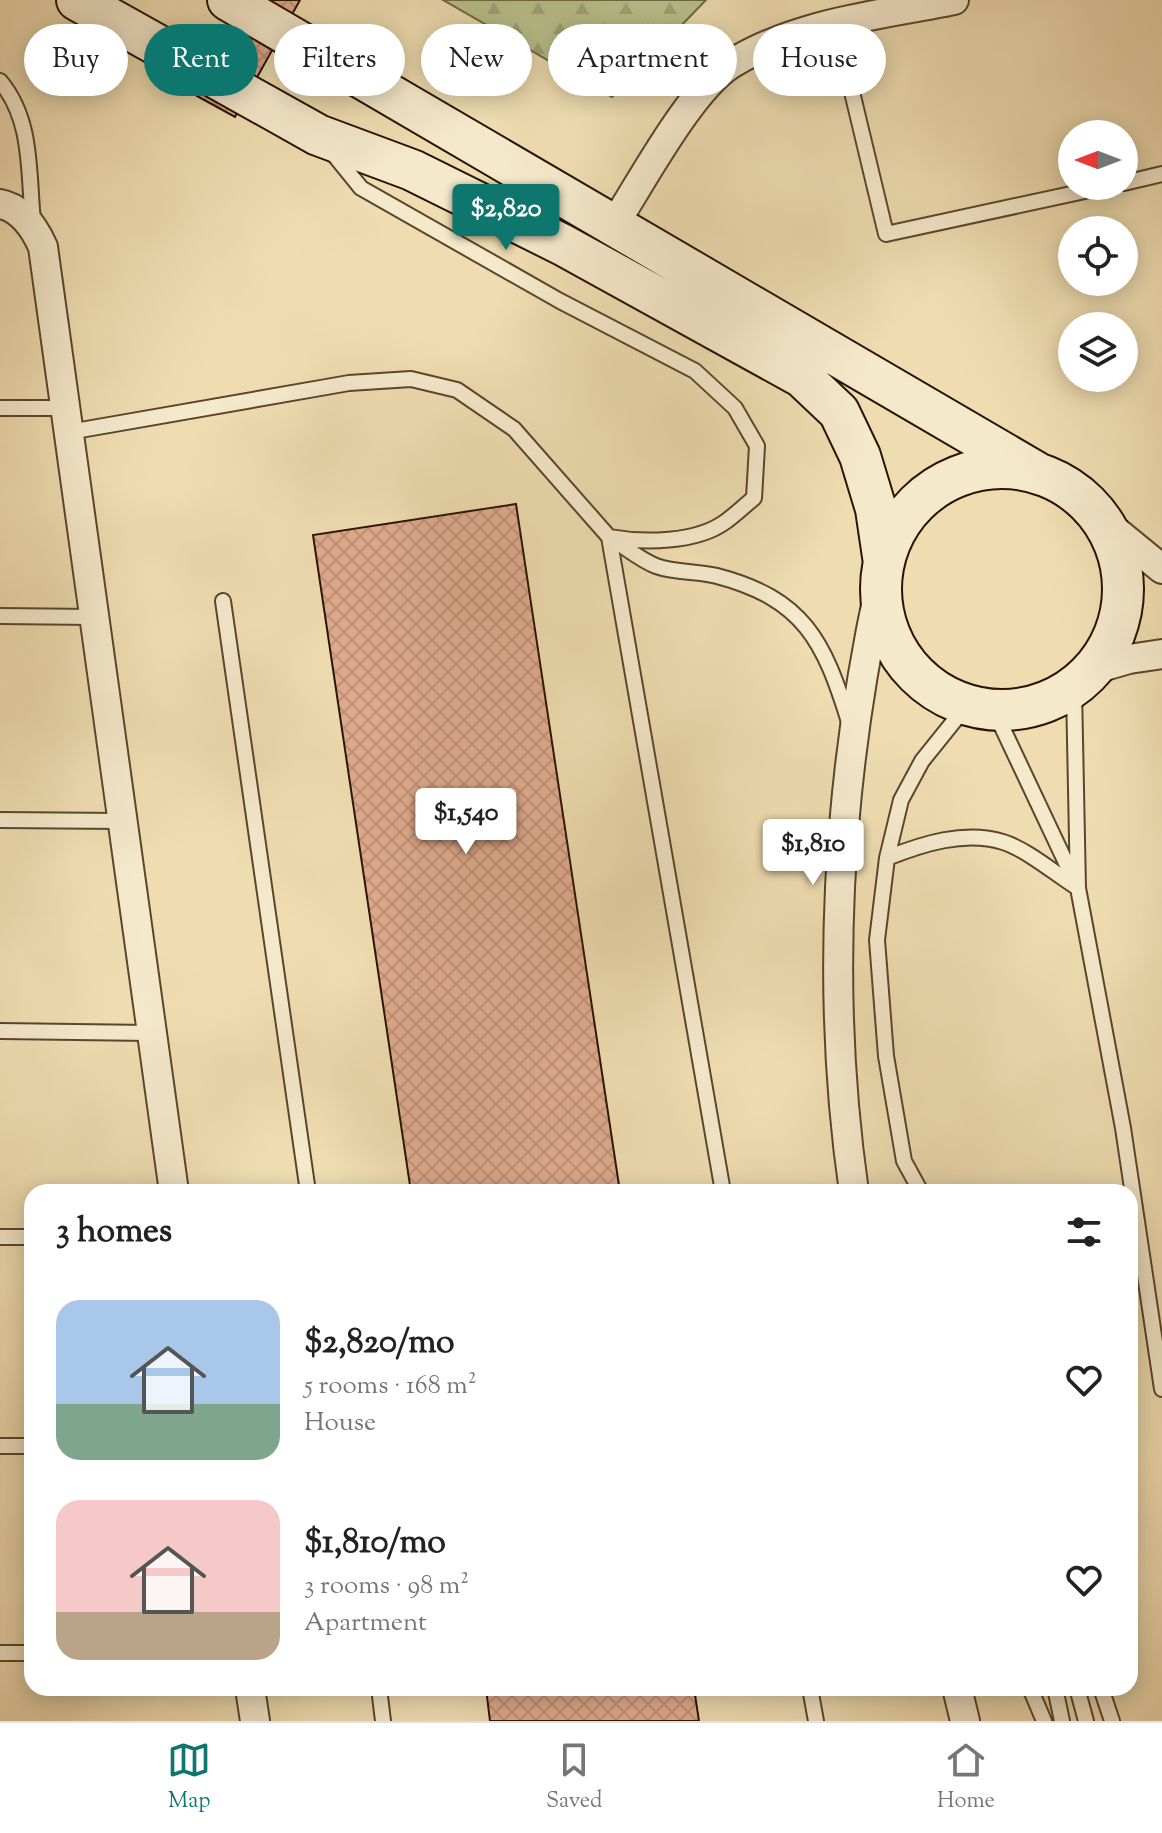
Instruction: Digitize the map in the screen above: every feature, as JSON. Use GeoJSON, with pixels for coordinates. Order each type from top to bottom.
{"type":"FeatureCollection","features":[{"type":"Feature","properties":{"kind":"main road"},"geometry":{"type":"LineString","coordinates":[[77,0],[318,135],[412,170],[563,245],[802,377],[839,412],[860,456],[876,509],[888,628],[909,666],[943,695],[981,708],[1021,709],[1082,680],[1107,648],[1118,623],[1123,596],[1122,569],[1114,543],[1101,519],[1083,498],[1061,482],[1036,472],[228,0]]}},
{"type":"Feature","properties":{"kind":"main road"},"geometry":{"type":"LineString","coordinates":[[882,574],[901,522],[931,490],[971,471],[993,467],[1036,472]]}},
{"type":"Feature","properties":{"kind":"street"},"geometry":{"type":"LineString","coordinates":[[841,24],[954,0]]}},
{"type":"Feature","properties":{"kind":"street"},"geometry":{"type":"LineString","coordinates":[[613,226],[698,97],[730,65],[753,54]]}},
{"type":"Feature","properties":{"kind":"street"},"geometry":{"type":"LineString","coordinates":[[0,204],[8,205],[33,225],[43,247],[173,1184]]}},
{"type":"Feature","properties":{"kind":"street"},"geometry":{"type":"LineString","coordinates":[[1101,519],[1162,569]]}},
{"type":"Feature","properties":{"kind":"street"},"geometry":{"type":"LineString","coordinates":[[853,1184],[841,1105],[836,911],[866,655],[882,574]]}},
{"type":"Feature","properties":{"kind":"street"},"geometry":{"type":"LineString","coordinates":[[1082,680],[1129,659],[1162,654]]}},
{"type":"Feature","properties":{"kind":"street"},"geometry":{"type":"LineString","coordinates":[[251,1696],[255,1721]]}},
{"type":"Feature","properties":{"kind":"street"},"geometry":{"type":"LineString","coordinates":[[959,1696],[965,1721]]}},
{"type":"Feature","properties":{"kind":"lane"},"geometry":{"type":"LineString","coordinates":[[0,81],[16,100],[25,129],[33,225]]}},
{"type":"Feature","properties":{"kind":"lane"},"geometry":{"type":"LineString","coordinates":[[853,96],[886,234],[1058,197]]}},
{"type":"Feature","properties":{"kind":"lane"},"geometry":{"type":"LineString","coordinates":[[318,135],[361,188],[560,301],[695,371],[735,408],[757,446],[754,498],[723,524],[689,537],[630,541],[609,537]]}},
{"type":"Feature","properties":{"kind":"lane"},"geometry":{"type":"LineString","coordinates":[[1138,180],[1162,174]]}},
{"type":"Feature","properties":{"kind":"lane"},"geometry":{"type":"LineString","coordinates":[[0,408],[67,420],[349,383],[411,379],[457,390],[514,429],[609,537],[656,566],[716,576],[765,593],[793,610],[820,646],[835,677],[856,743]]}},
{"type":"Feature","properties":{"kind":"lane"},"geometry":{"type":"LineString","coordinates":[[609,537],[722,1184]]}},
{"type":"Feature","properties":{"kind":"lane"},"geometry":{"type":"LineString","coordinates":[[223,601],[307,1184]]}},
{"type":"Feature","properties":{"kind":"lane"},"geometry":{"type":"LineString","coordinates":[[0,616],[94,617]]}},
{"type":"Feature","properties":{"kind":"lane"},"geometry":{"type":"LineString","coordinates":[[1082,680],[1078,888],[1131,1184]]}},
{"type":"Feature","properties":{"kind":"lane"},"geometry":{"type":"LineString","coordinates":[[917,1184],[904,1161],[886,1056],[877,940],[887,858],[901,800],[922,761],[981,708],[1078,888]]}},
{"type":"Feature","properties":{"kind":"lane"},"geometry":{"type":"LineString","coordinates":[[0,820],[122,821]]}},
{"type":"Feature","properties":{"kind":"lane"},"geometry":{"type":"LineString","coordinates":[[887,858],[929,842],[965,839],[1003,842],[1078,888]]}},
{"type":"Feature","properties":{"kind":"lane"},"geometry":{"type":"LineString","coordinates":[[0,1031],[150,1033]]}},
{"type":"Feature","properties":{"kind":"lane"},"geometry":{"type":"LineString","coordinates":[[1138,1228],[1162,1389]]}},
{"type":"Feature","properties":{"kind":"lane"},"geometry":{"type":"LineString","coordinates":[[0,1237],[24,1237]]}},
{"type":"Feature","properties":{"kind":"lane"},"geometry":{"type":"LineString","coordinates":[[0,1446],[24,1446]]}},
{"type":"Feature","properties":{"kind":"lane"},"geometry":{"type":"LineString","coordinates":[[0,1653],[24,1653]]}},
{"type":"Feature","properties":{"kind":"lane"},"geometry":{"type":"LineString","coordinates":[[380,1696],[383,1721]]}},
{"type":"Feature","properties":{"kind":"lane"},"geometry":{"type":"LineString","coordinates":[[811,1696],[816,1721]]}},
{"type":"Feature","properties":{"kind":"lane"},"geometry":{"type":"LineString","coordinates":[[1033,1696],[1044,1721]]}},
{"type":"Feature","properties":{"kind":"lane"},"geometry":{"type":"LineString","coordinates":[[1057,1696],[1062,1721]]}},
{"type":"Feature","properties":{"kind":"lane"},"geometry":{"type":"LineString","coordinates":[[1079,1696],[1086,1721]]}},
{"type":"Feature","properties":{"kind":"lane"},"geometry":{"type":"LineString","coordinates":[[1104,1696],[1112,1721]]}},
{"type":"Feature","properties":{"kind":"green space"},"geometry":{"type":"Polygon","coordinates":[[[443,0],[706,0],[683,24],[548,24],[548,60],[532,51],[532,24],[485,24],[443,0]]]}},
{"type":"Feature","properties":{"kind":"building"},"geometry":{"type":"Polygon","coordinates":[[[250,0],[300,0],[287,24],[274,24],[274,47],[258,76],[258,24],[237,24],[250,0]]]}},
{"type":"Feature","properties":{"kind":"building"},"geometry":{"type":"Polygon","coordinates":[[[197,96],[247,96],[235,117],[197,96]]]}},
{"type":"Feature","properties":{"kind":"building"},"geometry":{"type":"Polygon","coordinates":[[[516,504],[619,1184],[410,1184],[313,535],[516,504]]]}},
{"type":"Feature","properties":{"kind":"building"},"geometry":{"type":"Polygon","coordinates":[[[487,1696],[695,1696],[699,1721],[490,1721],[487,1696]]]}}]}
